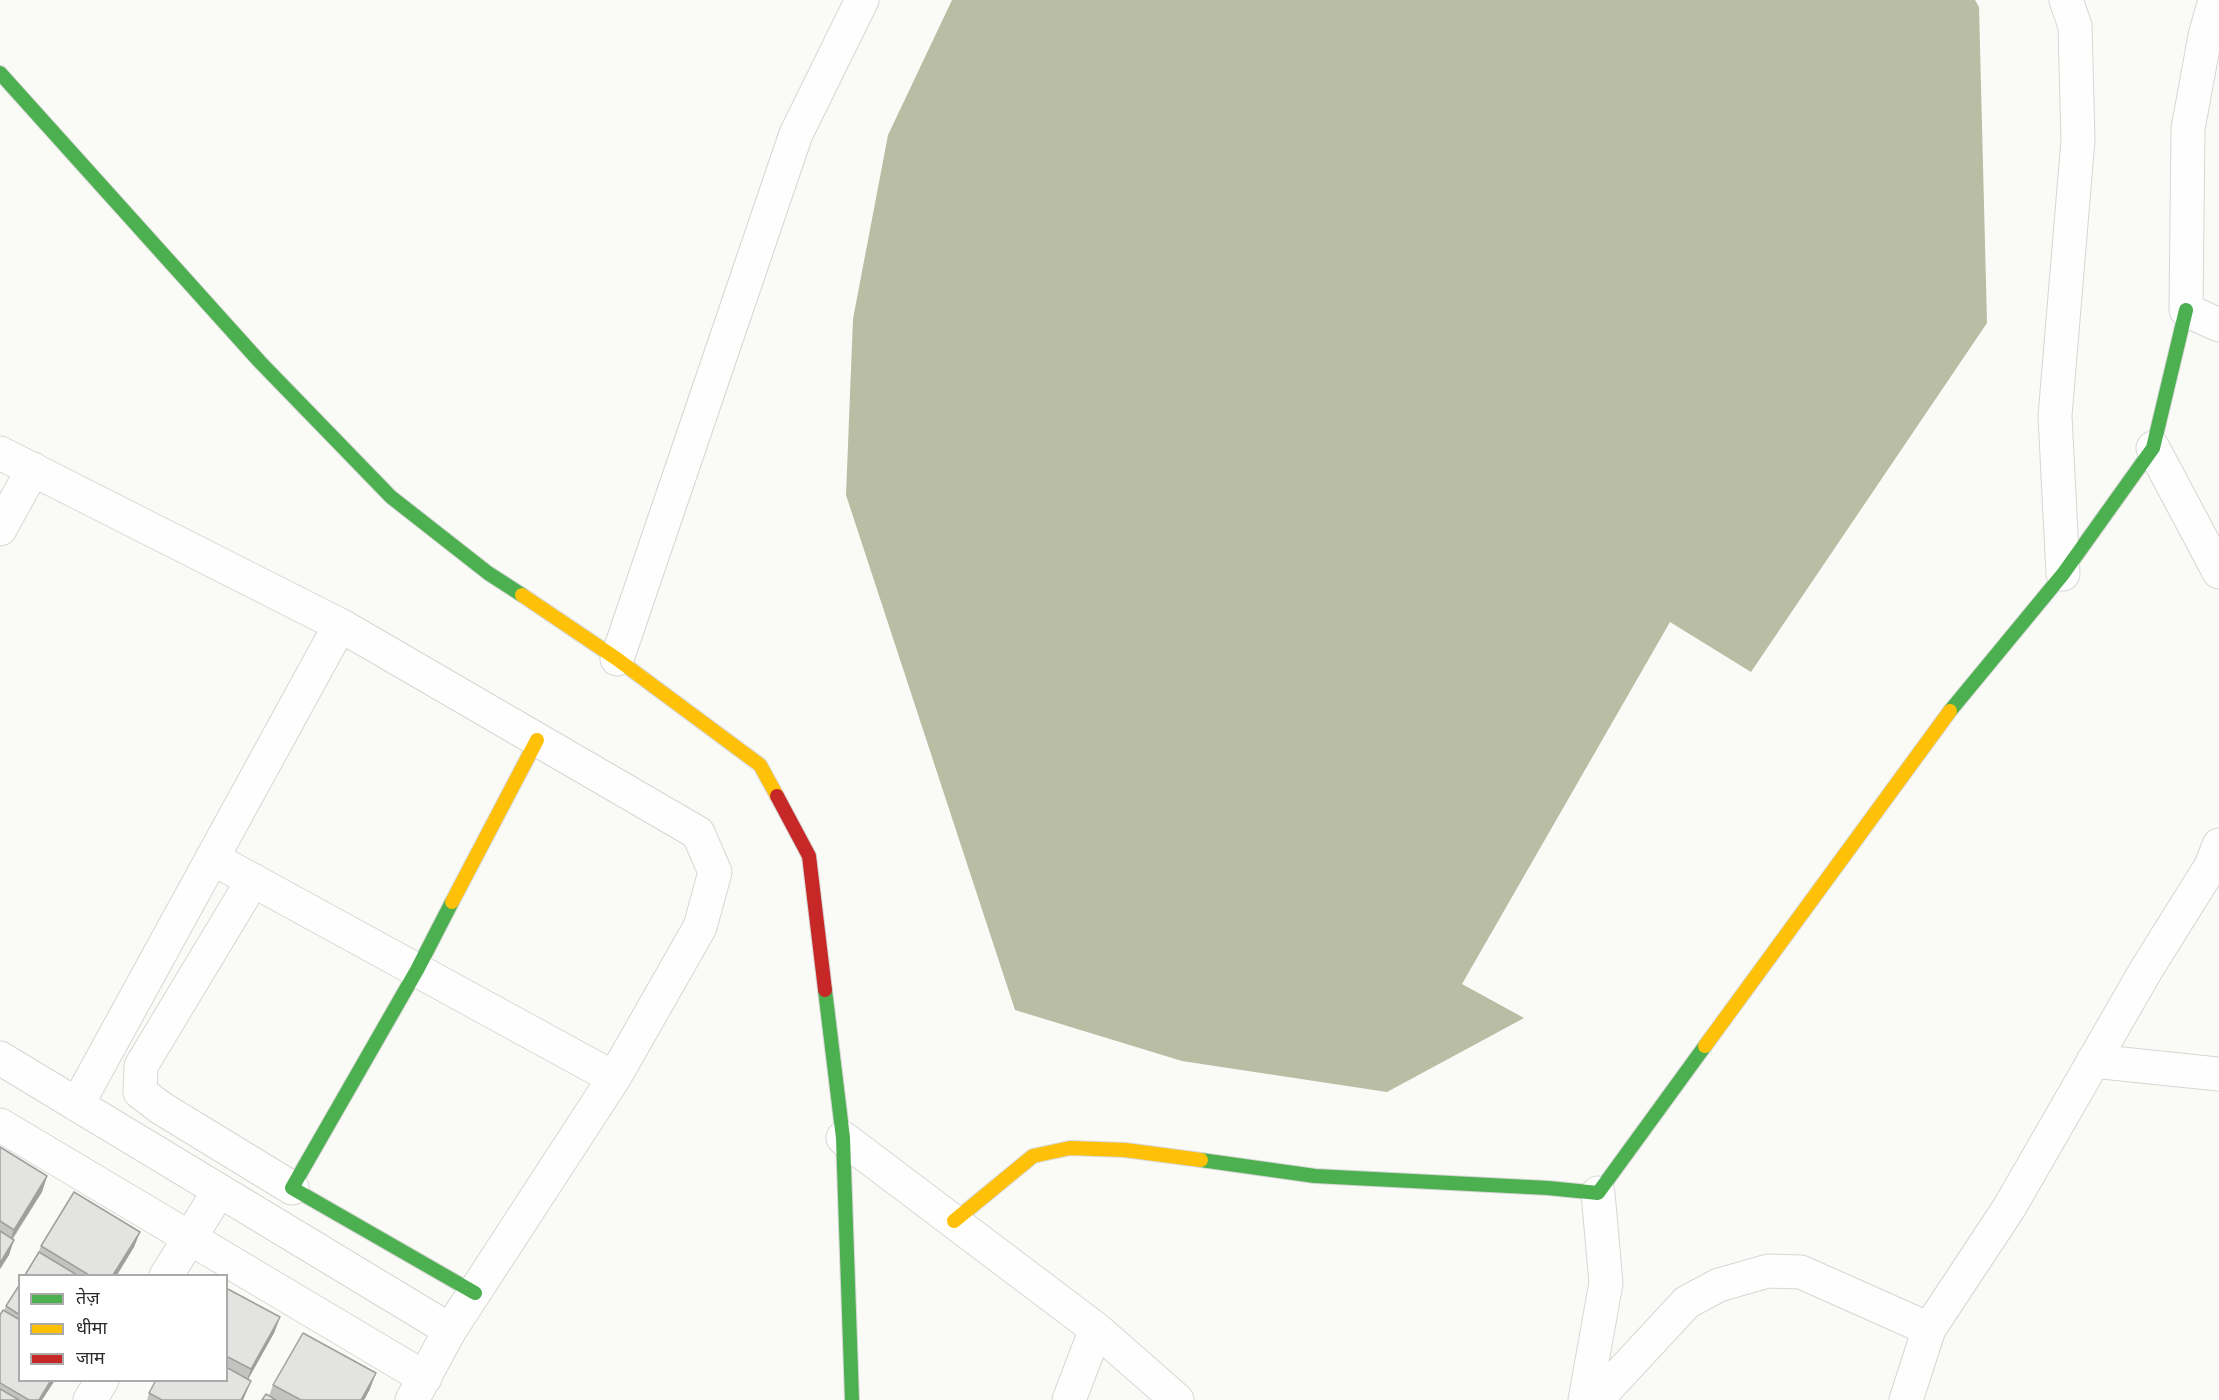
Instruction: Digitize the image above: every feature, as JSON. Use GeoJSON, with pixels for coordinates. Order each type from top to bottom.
{"type":"FeatureCollection","features":[{"type":"Feature","properties":{"kind":"street"},"geometry":{"type":"LineString","coordinates":[[617,659],[796,134],[862,0]]}},
{"type":"Feature","properties":{"kind":"street"},"geometry":{"type":"LineString","coordinates":[[2062,574],[2055,416],[2078,140],[2075,26],[2066,0]]}},
{"type":"Feature","properties":{"kind":"street"},"geometry":{"type":"LineString","coordinates":[[1585,1400],[1606,1283],[1598,1193],[1953,707],[2062,574],[2153,448],[2186,310],[2188,129],[2212,37],[2215,0]]}},
{"type":"Feature","properties":{"kind":"street"},"geometry":{"type":"LineString","coordinates":[[0,74],[260,362],[391,497],[488,573],[617,659],[760,765],[809,856],[843,1138],[852,1400]]}},
{"type":"Feature","properties":{"kind":"street"},"geometry":{"type":"LineString","coordinates":[[2186,310],[2219,325]]}},
{"type":"Feature","properties":{"kind":"street"},"geometry":{"type":"LineString","coordinates":[[2153,448],[2219,572]]}},
{"type":"Feature","properties":{"kind":"street"},"geometry":{"type":"LineString","coordinates":[[0,453],[340,625],[698,833],[715,872],[700,927],[614,1078],[450,1330],[419,1389],[189,1237],[0,1125]]}},
{"type":"Feature","properties":{"kind":"street"},"geometry":{"type":"LineString","coordinates":[[0,529],[33,469]]}},
{"type":"Feature","properties":{"kind":"street"},"geometry":{"type":"LineString","coordinates":[[77,1105],[340,625]]}},
{"type":"Feature","properties":{"kind":"street"},"geometry":{"type":"LineString","coordinates":[[292,1188],[417,970],[537,740]]}},
{"type":"Feature","properties":{"kind":"street"},"geometry":{"type":"LineString","coordinates":[[1906,1400],[1929,1329],[2009,1208],[2146,970],[2211,867],[2219,845]]}},
{"type":"Feature","properties":{"kind":"street"},"geometry":{"type":"LineString","coordinates":[[212,858],[614,1078]]}},
{"type":"Feature","properties":{"kind":"street"},"geometry":{"type":"LineString","coordinates":[[253,880],[141,1066],[140,1092],[161,1108],[292,1188],[475,1293]]}},
{"type":"Feature","properties":{"kind":"street"},"geometry":{"type":"LineString","coordinates":[[0,1058],[450,1330]]}},
{"type":"Feature","properties":{"kind":"street"},"geometry":{"type":"LineString","coordinates":[[2093,1061],[2219,1074]]}},
{"type":"Feature","properties":{"kind":"street"},"geometry":{"type":"LineString","coordinates":[[843,1138],[1096,1329],[1177,1400]]}},
{"type":"Feature","properties":{"kind":"street"},"geometry":{"type":"LineString","coordinates":[[954,1221],[1033,1156],[1070,1148],[1125,1150],[1315,1176],[1548,1188],[1598,1193]]}},
{"type":"Feature","properties":{"kind":"street"},"geometry":{"type":"LineString","coordinates":[[167,1274],[219,1191]]}},
{"type":"Feature","properties":{"kind":"street"},"geometry":{"type":"LineString","coordinates":[[1596,1400],[1687,1302],[1719,1285],[1768,1271],[1802,1272],[1929,1329]]}},
{"type":"Feature","properties":{"kind":"street"},"geometry":{"type":"LineString","coordinates":[[1069,1400],[1096,1329]]}},
{"type":"Feature","properties":{"kind":"street"},"geometry":{"type":"LineString","coordinates":[[90,1400],[101,1382]]}},
{"type":"Feature","properties":{"kind":"shaded area"},"geometry":{"type":"Polygon","coordinates":[[[952,0],[1975,0],[1979,7],[1987,323],[1751,672],[1670,622],[1462,984],[1524,1018],[1387,1092],[1182,1061],[1015,1010],[846,495],[853,319],[888,135],[952,0]]]}},
{"type":"Feature","properties":{"kind":"building"},"geometry":{"type":"Polygon","coordinates":[[[0,1147],[47,1176],[14,1230],[0,1221],[0,1147]]]}},
{"type":"Feature","properties":{"kind":"building"},"geometry":{"type":"Polygon","coordinates":[[[74,1192],[140,1232],[114,1274],[87,1274],[41,1246],[74,1192]]]}},
{"type":"Feature","properties":{"kind":"building"},"geometry":{"type":"Polygon","coordinates":[[[0,1231],[14,1240],[0,1263],[0,1231]]]}},
{"type":"Feature","properties":{"kind":"building"},"geometry":{"type":"Polygon","coordinates":[[[39,1252],[75,1274],[26,1274],[39,1252]]]}},
{"type":"Feature","properties":{"kind":"building"},"geometry":{"type":"Polygon","coordinates":[[[18,1287],[18,1314],[6,1306],[18,1287]]]}},
{"type":"Feature","properties":{"kind":"building"},"geometry":{"type":"Polygon","coordinates":[[[228,1289],[280,1317],[251,1369],[228,1357],[228,1289]]]}},
{"type":"Feature","properties":{"kind":"building"},"geometry":{"type":"Polygon","coordinates":[[[3,1310],[18,1319],[18,1382],[50,1382],[39,1400],[29,1400],[0,1383],[0,1315],[3,1310]]]}},
{"type":"Feature","properties":{"kind":"building"},"geometry":{"type":"Polygon","coordinates":[[[303,1333],[376,1373],[361,1400],[301,1400],[273,1385],[303,1333]]]}},
{"type":"Feature","properties":{"kind":"building"},"geometry":{"type":"Polygon","coordinates":[[[228,1368],[251,1381],[241,1400],[162,1400],[149,1393],[155,1382],[228,1382],[228,1368]]]}},
{"type":"Feature","properties":{"kind":"building"},"geometry":{"type":"Polygon","coordinates":[[[0,1389],[19,1400],[0,1400],[0,1389]]]}},
{"type":"Feature","properties":{"kind":"building"},"geometry":{"type":"Polygon","coordinates":[[[266,1394],[276,1400],[262,1400],[266,1394]]]}},
{"type":"Feature","properties":{"kind":"traffic: fast"},"geometry":{"type":"LineString","coordinates":[[0,73],[260,362],[391,497],[488,573],[522,595]]}},
{"type":"Feature","properties":{"kind":"traffic: fast"},"geometry":{"type":"LineString","coordinates":[[1950,711],[2063,574],[2153,448],[2186,310]]}},
{"type":"Feature","properties":{"kind":"traffic: fast"},"geometry":{"type":"LineString","coordinates":[[452,902],[417,970],[292,1188],[475,1293]]}},
{"type":"Feature","properties":{"kind":"traffic: fast"},"geometry":{"type":"LineString","coordinates":[[825,990],[843,1138],[852,1400]]}},
{"type":"Feature","properties":{"kind":"traffic: fast"},"geometry":{"type":"LineString","coordinates":[[1201,1160],[1315,1176],[1548,1188],[1598,1193],[1705,1046]]}},
{"type":"Feature","properties":{"kind":"traffic: slow"},"geometry":{"type":"LineString","coordinates":[[522,595],[617,659],[760,765],[777,796]]}},
{"type":"Feature","properties":{"kind":"traffic: slow"},"geometry":{"type":"LineString","coordinates":[[1705,1046],[1950,711]]}},
{"type":"Feature","properties":{"kind":"traffic: slow"},"geometry":{"type":"LineString","coordinates":[[452,902],[537,740]]}},
{"type":"Feature","properties":{"kind":"traffic: slow"},"geometry":{"type":"LineString","coordinates":[[954,1221],[1033,1156],[1070,1148],[1125,1150],[1201,1160]]}},
{"type":"Feature","properties":{"kind":"traffic: jam"},"geometry":{"type":"LineString","coordinates":[[777,796],[809,856],[825,990]]}}]}
